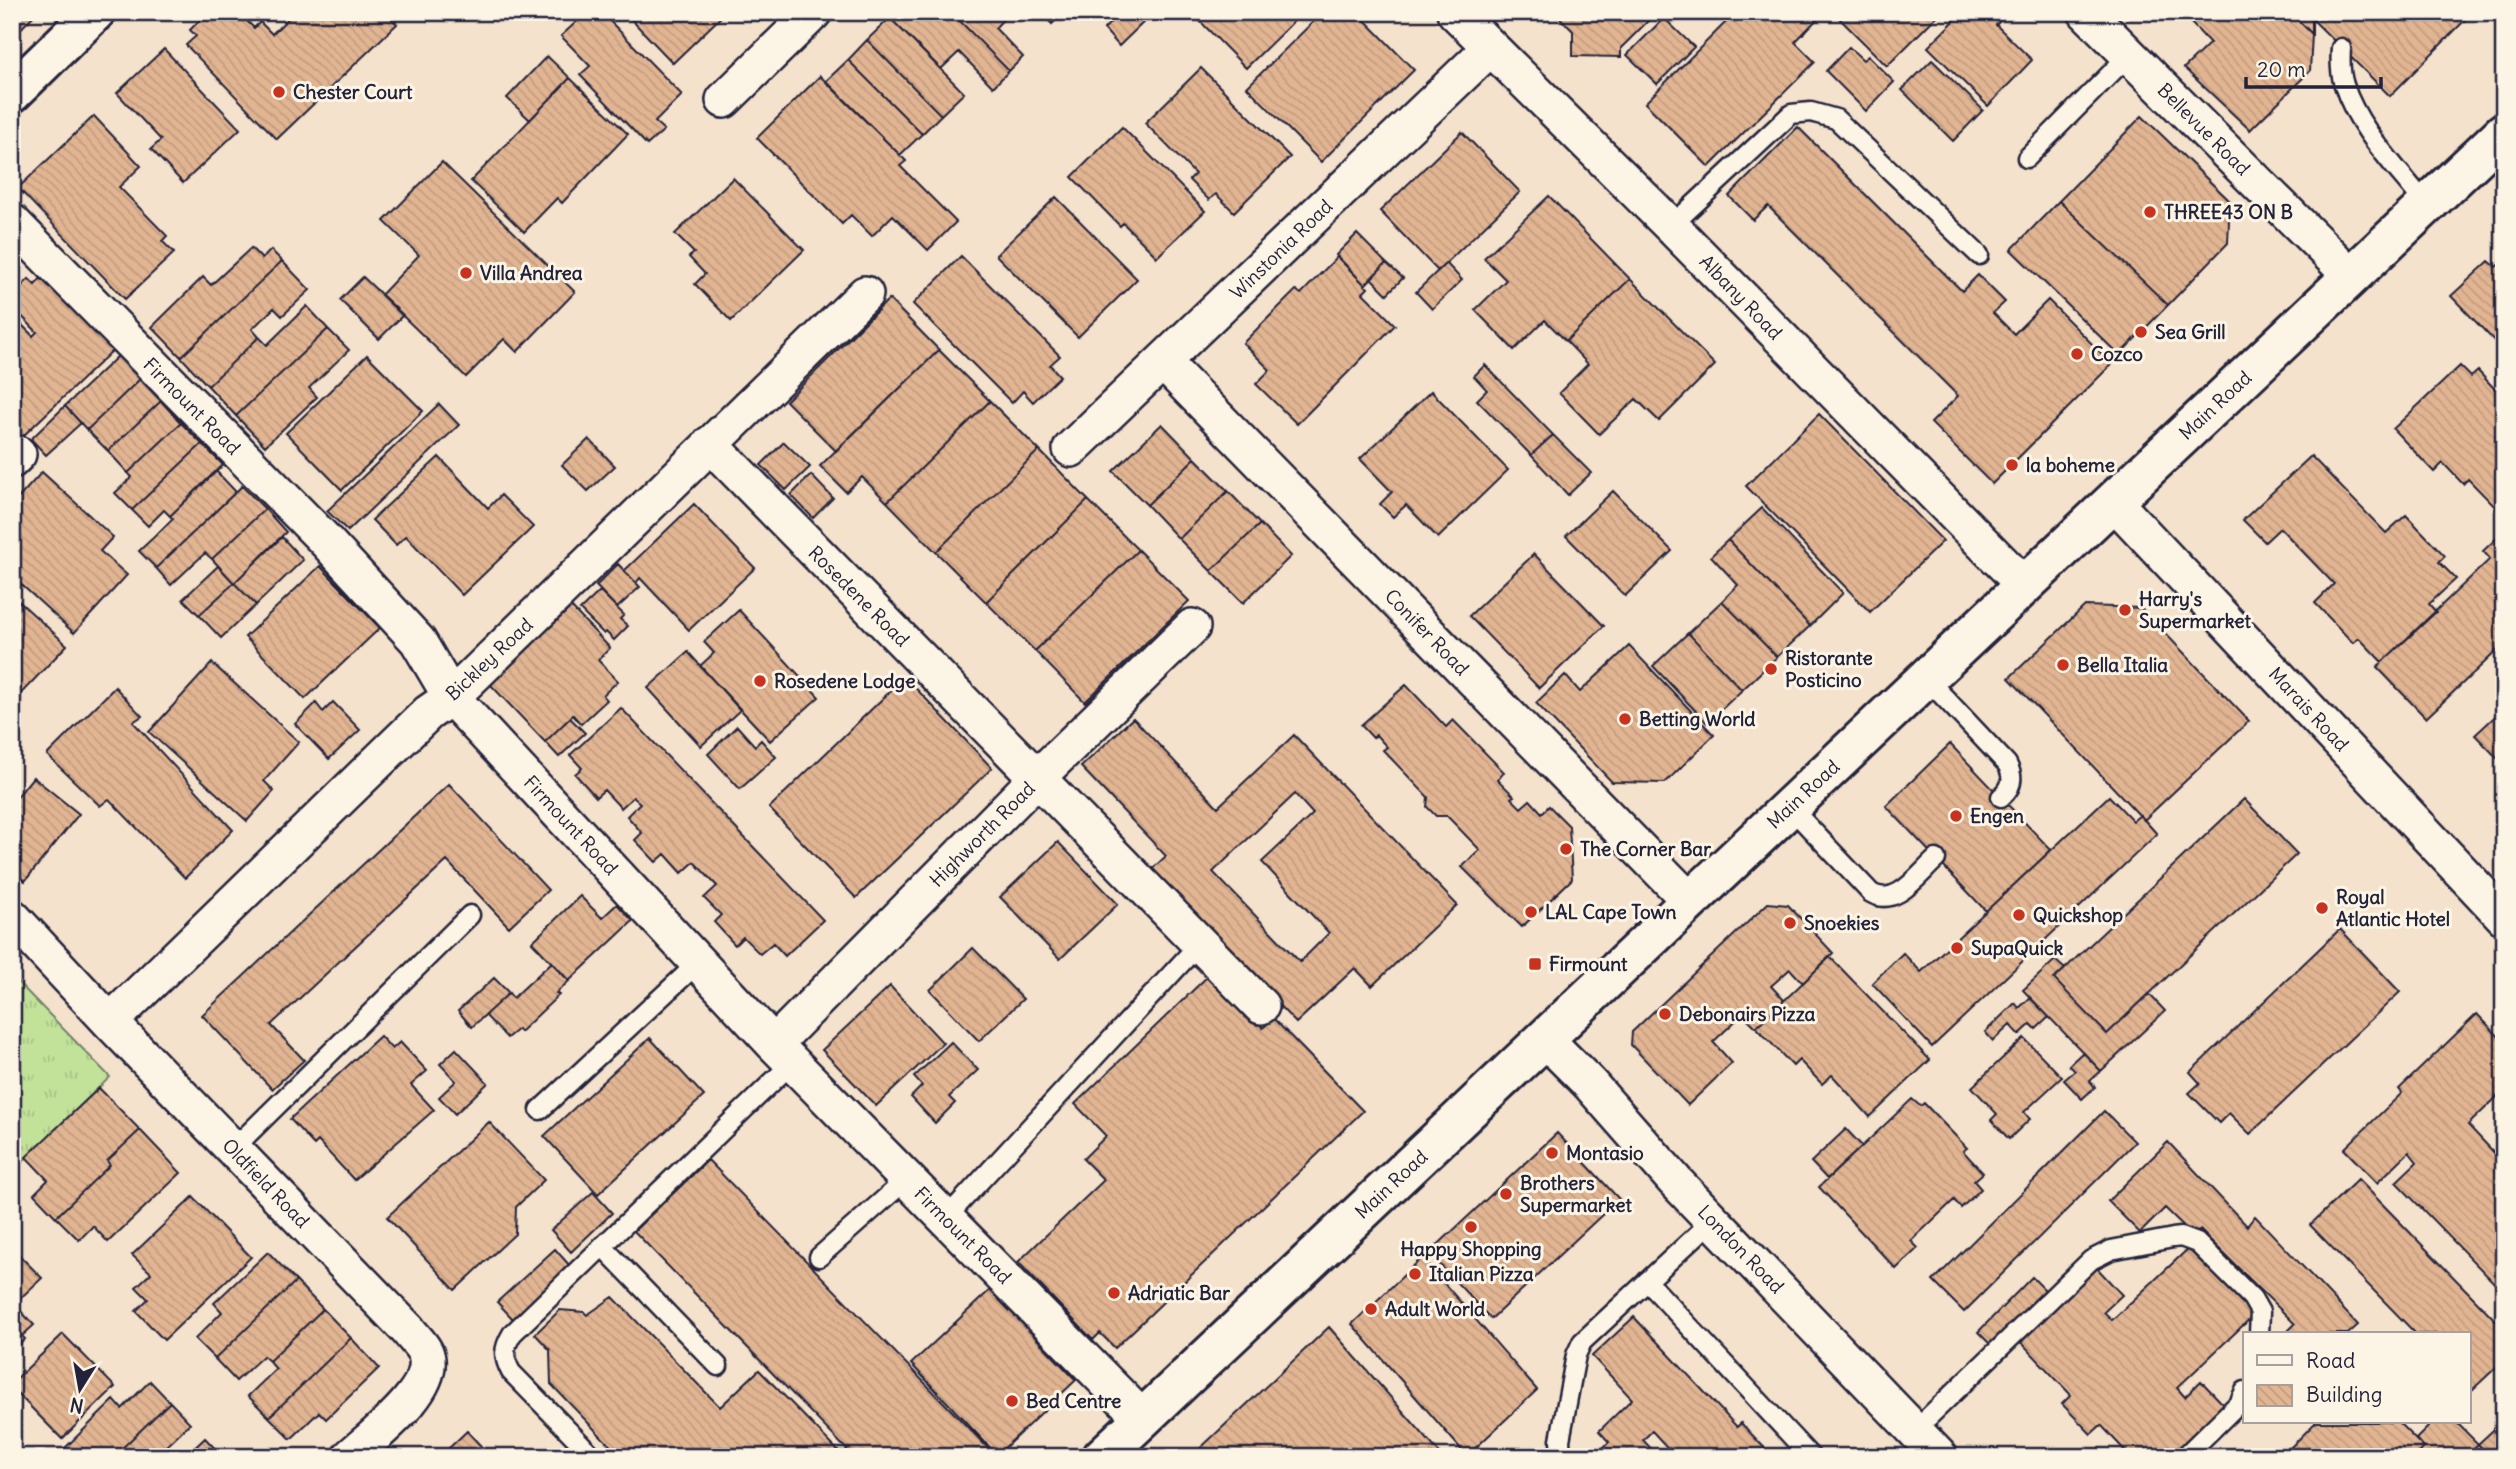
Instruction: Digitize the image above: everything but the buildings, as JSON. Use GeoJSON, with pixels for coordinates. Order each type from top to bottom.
{"type":"FeatureCollection","features":[{"type":"Feature","properties":{"kind":"main road"},"geometry":{"type":"LineString","coordinates":[[12,93],[95,12]]}},
{"type":"Feature","properties":{"kind":"main road","name":"Main Road"},"geometry":{"type":"LineString","coordinates":[[1102,1457],[2504,132]]}},
{"type":"Feature","properties":{"kind":"street"},"geometry":{"type":"LineString","coordinates":[[724,100],[814,12]]}},
{"type":"Feature","properties":{"kind":"street","name":"Albany Road"},"geometry":{"type":"LineString","coordinates":[[1454,12],[1671,226],[2024,585]]}},
{"type":"Feature","properties":{"kind":"street","name":"Bellevue Road"},"geometry":{"type":"LineString","coordinates":[[2086,12],[2351,276]]}},
{"type":"Feature","properties":{"kind":"street","name":"Winstonia Road"},"geometry":{"type":"LineString","coordinates":[[1071,449],[1164,363],[1490,48]]}},
{"type":"Feature","properties":{"kind":"street","name":"Firmount Road"},"geometry":{"type":"LineString","coordinates":[[12,222],[333,548],[418,641],[451,697],[784,1053],[1143,1419]]}},
{"type":"Feature","properties":{"kind":"street","name":"Bickley Road"},"geometry":{"type":"LineString","coordinates":[[110,1022],[428,713],[451,697],[865,294]]}},
{"type":"Feature","properties":{"kind":"street","name":"Conifer Road"},"geometry":{"type":"LineString","coordinates":[[1164,363],[1690,901]]}},
{"type":"Feature","properties":{"kind":"street","name":"Rosedene Road"},"geometry":{"type":"LineString","coordinates":[[710,444],[1261,1006]]}},
{"type":"Feature","properties":{"kind":"street","name":"Marais Road"},"geometry":{"type":"LineString","coordinates":[[2113,501],[2504,917]]}},
{"type":"Feature","properties":{"kind":"street","name":"Highworth Road"},"geometry":{"type":"LineString","coordinates":[[784,1053],[1038,777],[1192,628]]}},
{"type":"Feature","properties":{"kind":"street","name":"Oldfield Road"},"geometry":{"type":"LineString","coordinates":[[12,917],[408,1330],[425,1353],[426,1374],[416,1394],[350,1457]]}},
{"type":"Feature","properties":{"kind":"street","name":"London Road"},"geometry":{"type":"LineString","coordinates":[[1545,1039],[1589,1083],[1675,1181],[1940,1457]]}},
{"type":"Feature","properties":{"kind":"lane"},"geometry":{"type":"LineString","coordinates":[[2341,48],[2340,68],[2344,86],[2360,119],[2426,205]]}},
{"type":"Feature","properties":{"kind":"lane"},"geometry":{"type":"LineString","coordinates":[[2027,158],[2129,55]]}},
{"type":"Feature","properties":{"kind":"lane"},"geometry":{"type":"LineString","coordinates":[[1671,226],[1791,114],[1811,112],[1836,119],[1979,255]]}},
{"type":"Feature","properties":{"kind":"lane"},"geometry":{"type":"LineString","coordinates":[[1926,678],[2007,764],[2012,773],[2012,783],[2001,797]]}},
{"type":"Feature","properties":{"kind":"lane"},"geometry":{"type":"LineString","coordinates":[[1790,807],[1871,892],[1880,898],[1890,898],[1899,893],[1936,859]]}},
{"type":"Feature","properties":{"kind":"lane"},"geometry":{"type":"LineString","coordinates":[[233,1149],[470,915]]}},
{"type":"Feature","properties":{"kind":"lane"},"geometry":{"type":"LineString","coordinates":[[946,1219],[1200,943]]}},
{"type":"Feature","properties":{"kind":"lane"},"geometry":{"type":"LineString","coordinates":[[540,1110],[699,962]]}},
{"type":"Feature","properties":{"kind":"lane"},"geometry":{"type":"LineString","coordinates":[[594,1457],[512,1372],[504,1360],[504,1346],[512,1334],[602,1247],[784,1053]]}},
{"type":"Feature","properties":{"kind":"lane"},"geometry":{"type":"LineString","coordinates":[[820,1257],[907,1179]]}},
{"type":"Feature","properties":{"kind":"lane"},"geometry":{"type":"LineString","coordinates":[[1561,1457],[1560,1440],[1578,1348],[1713,1220]]}},
{"type":"Feature","properties":{"kind":"lane"},"geometry":{"type":"LineString","coordinates":[[1915,1430],[2091,1261],[2111,1250],[2181,1237],[2197,1243],[2257,1304],[2261,1320],[2259,1332]]}},
{"type":"Feature","properties":{"kind":"lane"},"geometry":{"type":"LineString","coordinates":[[602,1247],[718,1366]]}},
{"type":"Feature","properties":{"kind":"lane"},"geometry":{"type":"LineString","coordinates":[[1647,1280],[1811,1457]]}},
{"type":"Feature","properties":{"kind":"lane"},"geometry":{"type":"LineString","coordinates":[[2184,1457],[2239,1403],[2243,1395]]}},
{"type":"Feature","properties":{"kind":"green space"},"geometry":{"type":"Polygon","coordinates":[[[12,976],[110,1077],[12,1172],[12,976]]]}},
{"type":"Feature","properties":{"kind":"place","name":"Chester Court"},"geometry":{"type":"Point","coordinates":[279,92]}},
{"type":"Feature","properties":{"kind":"place","name":"THREE43 ON B"},"geometry":{"type":"Point","coordinates":[2150,212]}},
{"type":"Feature","properties":{"kind":"place","name":"Villa Andrea"},"geometry":{"type":"Point","coordinates":[466,273]}},
{"type":"Feature","properties":{"kind":"place","name":"Sea Grill"},"geometry":{"type":"Point","coordinates":[2141,332]}},
{"type":"Feature","properties":{"kind":"place","name":"Cozco"},"geometry":{"type":"Point","coordinates":[2077,354]}},
{"type":"Feature","properties":{"kind":"place","name":"la boheme"},"geometry":{"type":"Point","coordinates":[2012,465]}},
{"type":"Feature","properties":{"kind":"place","name":"Harry's Supermarket"},"geometry":{"type":"Point","coordinates":[2125,610]}},
{"type":"Feature","properties":{"kind":"place","name":"Bella Italia"},"geometry":{"type":"Point","coordinates":[2063,665]}},
{"type":"Feature","properties":{"kind":"place","name":"Ristorante Posticino"},"geometry":{"type":"Point","coordinates":[1771,669]}},
{"type":"Feature","properties":{"kind":"place","name":"Rosedene Lodge"},"geometry":{"type":"Point","coordinates":[760,681]}},
{"type":"Feature","properties":{"kind":"place","name":"Betting World"},"geometry":{"type":"Point","coordinates":[1625,719]}},
{"type":"Feature","properties":{"kind":"place","name":"Engen"},"geometry":{"type":"Point","coordinates":[1956,816]}},
{"type":"Feature","properties":{"kind":"place","name":"The Corner Bar"},"geometry":{"type":"Point","coordinates":[1566,849]}},
{"type":"Feature","properties":{"kind":"place","name":"Royal Atlantic Hotel"},"geometry":{"type":"Point","coordinates":[2322,908]}},
{"type":"Feature","properties":{"kind":"place","name":"LAL Cape Town"},"geometry":{"type":"Point","coordinates":[1531,912]}},
{"type":"Feature","properties":{"kind":"place","name":"Quickshop"},"geometry":{"type":"Point","coordinates":[2019,915]}},
{"type":"Feature","properties":{"kind":"place","name":"Snoekies"},"geometry":{"type":"Point","coordinates":[1790,923]}},
{"type":"Feature","properties":{"kind":"place","name":"SupaQuick"},"geometry":{"type":"Point","coordinates":[1957,948]}},
{"type":"Feature","properties":{"kind":"place","name":"Firmount"},"geometry":{"type":"Point","coordinates":[1535,964]}},
{"type":"Feature","properties":{"kind":"place","name":"Debonairs Pizza"},"geometry":{"type":"Point","coordinates":[1665,1014]}},
{"type":"Feature","properties":{"kind":"place","name":"Montasio"},"geometry":{"type":"Point","coordinates":[1552,1153]}},
{"type":"Feature","properties":{"kind":"place","name":"Brothers Supermarket"},"geometry":{"type":"Point","coordinates":[1506,1194]}},
{"type":"Feature","properties":{"kind":"place","name":"Happy Shopping"},"geometry":{"type":"Point","coordinates":[1471,1227]}},
{"type":"Feature","properties":{"kind":"place","name":"Italian Pizza"},"geometry":{"type":"Point","coordinates":[1415,1274]}},
{"type":"Feature","properties":{"kind":"place","name":"Adriatic Bar"},"geometry":{"type":"Point","coordinates":[1114,1293]}},
{"type":"Feature","properties":{"kind":"place","name":"Adult World"},"geometry":{"type":"Point","coordinates":[1371,1309]}},
{"type":"Feature","properties":{"kind":"place","name":"Bed Centre"},"geometry":{"type":"Point","coordinates":[1012,1401]}}]}
